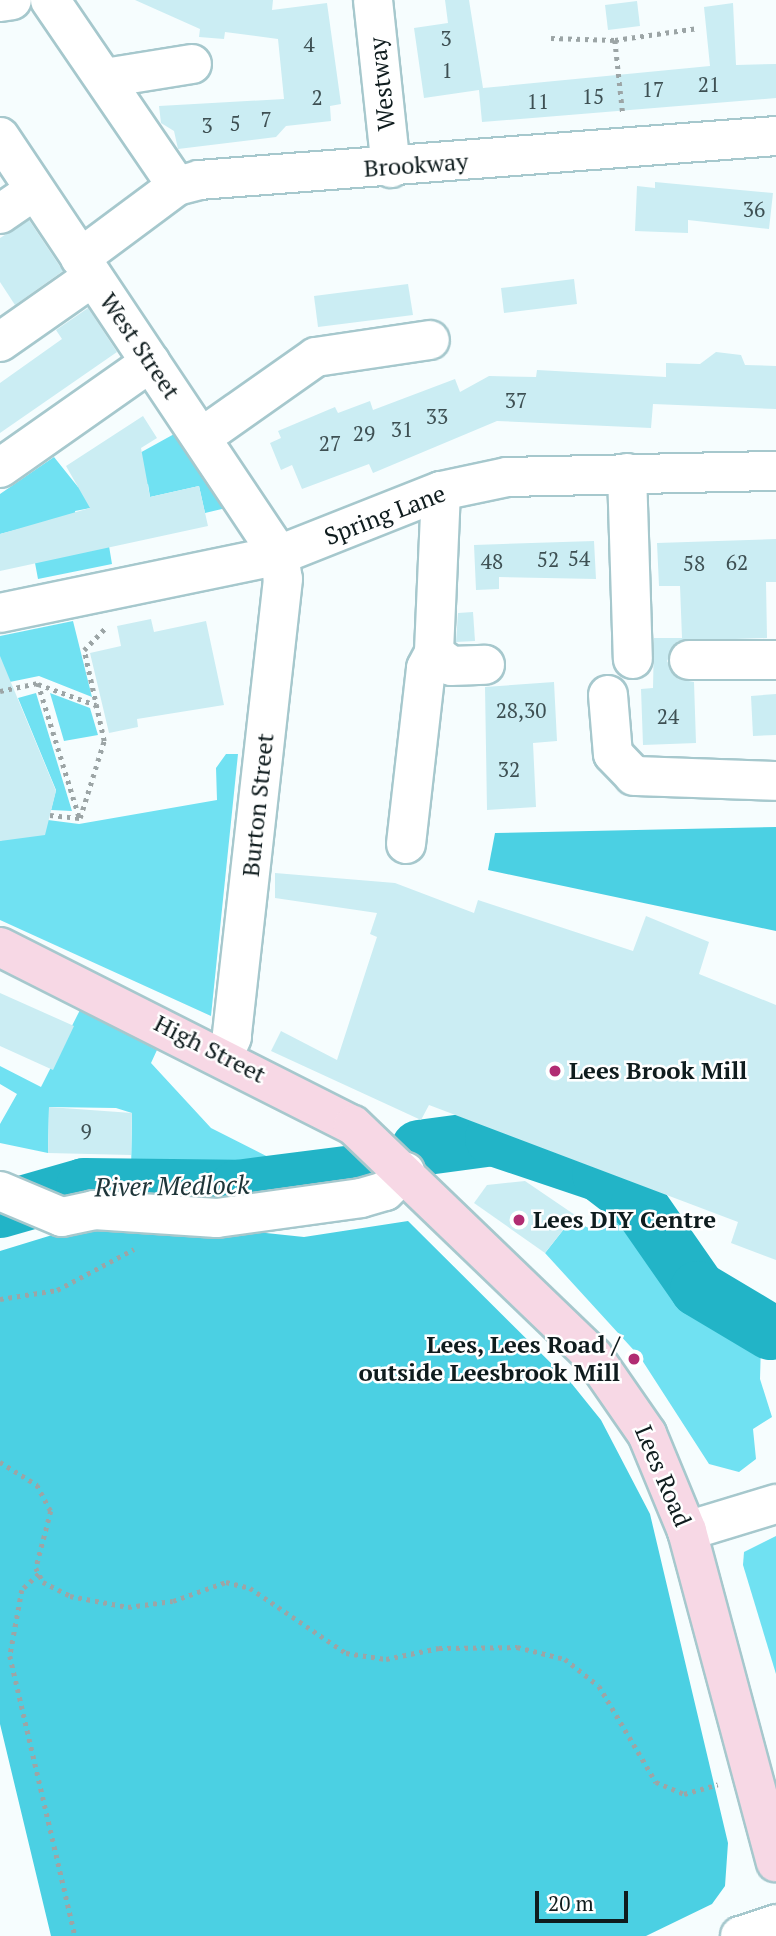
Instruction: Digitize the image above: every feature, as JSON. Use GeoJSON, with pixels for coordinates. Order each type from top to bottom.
{"type":"FeatureCollection","features":[{"type":"Feature","properties":{"kind":"main road","name":"High Street"},"geometry":{"type":"LineString","coordinates":[[0,947],[224,1055],[353,1125],[405,1172]]}},
{"type":"Feature","properties":{"kind":"main road","name":"Lees Road"},"geometry":{"type":"LineString","coordinates":[[405,1172],[614,1382],[647,1434],[687,1531],[776,1862]]}},
{"type":"Feature","properties":{"kind":"street"},"geometry":{"type":"LineString","coordinates":[[0,2],[12,0]]}},
{"type":"Feature","properties":{"kind":"street"},"geometry":{"type":"LineString","coordinates":[[0,342],[177,187],[50,0]]}},
{"type":"Feature","properties":{"kind":"street","name":"Westway"},"geometry":{"type":"LineString","coordinates":[[373,0],[391,168]]}},
{"type":"Feature","properties":{"kind":"street"},"geometry":{"type":"LineString","coordinates":[[105,78],[192,64]]}},
{"type":"Feature","properties":{"kind":"street","name":"Brookway"},"geometry":{"type":"LineString","coordinates":[[177,187],[776,136]]}},
{"type":"Feature","properties":{"kind":"street","name":"West Street"},"geometry":{"type":"LineString","coordinates":[[0,137],[279,555]]}},
{"type":"Feature","properties":{"kind":"street"},"geometry":{"type":"LineString","coordinates":[[0,214],[35,190]]}},
{"type":"Feature","properties":{"kind":"street"},"geometry":{"type":"LineString","coordinates":[[202,437],[316,357],[430,340]]}},
{"type":"Feature","properties":{"kind":"street"},"geometry":{"type":"LineString","coordinates":[[0,468],[151,362]]}},
{"type":"Feature","properties":{"kind":"street","name":"Spring Lane"},"geometry":{"type":"LineString","coordinates":[[0,613],[279,555],[441,491],[507,477],[776,471]]}},
{"type":"Feature","properties":{"kind":"street"},"geometry":{"type":"LineString","coordinates":[[627,473],[633,659]]}},
{"type":"Feature","properties":{"kind":"street"},"geometry":{"type":"LineString","coordinates":[[405,844],[426,668],[434,653],[441,491]]}},
{"type":"Feature","properties":{"kind":"street","name":"Burton Street"},"geometry":{"type":"LineString","coordinates":[[224,1055],[232,1037],[282,592],[279,555]]}},
{"type":"Feature","properties":{"kind":"street"},"geometry":{"type":"LineString","coordinates":[[434,653],[451,666],[485,665]]}},
{"type":"Feature","properties":{"kind":"street"},"geometry":{"type":"LineString","coordinates":[[689,660],[776,660]]}},
{"type":"Feature","properties":{"kind":"street"},"geometry":{"type":"LineString","coordinates":[[608,695],[613,754],[634,776],[776,781]]}},
{"type":"Feature","properties":{"kind":"street"},"geometry":{"type":"LineString","coordinates":[[0,1191],[62,1217],[94,1210],[217,1218],[361,1199],[385,1191],[405,1172]]}},
{"type":"Feature","properties":{"kind":"street"},"geometry":{"type":"LineString","coordinates":[[687,1531],[776,1503]]}},
{"type":"Feature","properties":{"kind":"street"},"geometry":{"type":"LineString","coordinates":[[740,1936],[776,1924]]}},
{"type":"Feature","properties":{"kind":"path"},"geometry":{"type":"LineString","coordinates":[[551,38],[615,40],[698,29]]}},
{"type":"Feature","properties":{"kind":"path"},"geometry":{"type":"LineString","coordinates":[[615,40],[627,148]]}},
{"type":"Feature","properties":{"kind":"path"},"geometry":{"type":"LineString","coordinates":[[80,818],[104,741],[84,650],[114,618]]}},
{"type":"Feature","properties":{"kind":"path"},"geometry":{"type":"LineString","coordinates":[[0,691],[38,683],[96,705]]}},
{"type":"Feature","properties":{"kind":"path"},"geometry":{"type":"LineString","coordinates":[[38,683],[80,818]]}},
{"type":"Feature","properties":{"kind":"path"},"geometry":{"type":"LineString","coordinates":[[50,815],[80,818]]}},
{"type":"Feature","properties":{"kind":"path"},"geometry":{"type":"LineString","coordinates":[[0,1300],[57,1290],[138,1246]]}},
{"type":"Feature","properties":{"kind":"path"},"geometry":{"type":"LineString","coordinates":[[0,1462],[37,1485],[51,1511],[39,1574],[22,1590],[10,1656],[75,1936]]}},
{"type":"Feature","properties":{"kind":"path"},"geometry":{"type":"LineString","coordinates":[[39,1574],[70,1596],[128,1607],[173,1601],[226,1582],[250,1588],[346,1653],[386,1659],[439,1648],[517,1647],[565,1658],[599,1686],[656,1782],[684,1794],[718,1784]]}},
{"type":"Feature","properties":{"kind":"shaded area"},"geometry":{"type":"Polygon","coordinates":[[[176,433],[226,508],[205,513],[199,486],[150,497],[148,484],[126,501],[75,511],[82,550],[109,546],[112,564],[38,579],[35,563],[51,521],[0,534],[0,494],[54,457],[78,487],[176,433]]]}},
{"type":"Feature","properties":{"kind":"shaded area"},"geometry":{"type":"Polygon","coordinates":[[[73,621],[92,697],[39,676],[0,684],[0,636],[73,621]]]}},
{"type":"Feature","properties":{"kind":"shaded area"},"geometry":{"type":"Polygon","coordinates":[[[36,693],[72,811],[51,810],[56,790],[18,698],[36,693]]]}},
{"type":"Feature","properties":{"kind":"shaded area"},"geometry":{"type":"Polygon","coordinates":[[[50,693],[90,708],[98,735],[64,741],[50,693]]]}},
{"type":"Feature","properties":{"kind":"shaded area"},"geometry":{"type":"Polygon","coordinates":[[[226,754],[238,754],[211,1016],[0,920],[0,841],[48,820],[79,824],[217,800],[216,768],[226,754]]]}},
{"type":"Feature","properties":{"kind":"shaded area"},"geometry":{"type":"Polygon","coordinates":[[[776,827],[776,931],[488,870],[495,833],[776,827]]]}},
{"type":"Feature","properties":{"kind":"shaded area"},"geometry":{"type":"Polygon","coordinates":[[[80,1010],[157,1050],[151,1063],[211,1128],[280,1163],[231,1172],[131,1174],[132,1113],[116,1108],[49,1107],[48,1153],[0,1143],[0,1124],[17,1094],[0,1084],[0,1066],[41,1087],[80,1010]]]}},
{"type":"Feature","properties":{"kind":"shaded area"},"geometry":{"type":"Polygon","coordinates":[[[613,1203],[654,1238],[695,1301],[761,1344],[760,1379],[772,1417],[753,1429],[756,1459],[739,1472],[709,1464],[640,1357],[545,1253],[571,1220],[591,1229],[613,1203]]]}},
{"type":"Feature","properties":{"kind":"shaded area"},"geometry":{"type":"Polygon","coordinates":[[[111,1217],[304,1237],[408,1221],[572,1384],[601,1420],[650,1514],[728,1843],[725,1886],[712,1904],[646,1936],[51,1936],[0,1724],[0,1251],[111,1217]]]}},
{"type":"Feature","properties":{"kind":"shaded area"},"geometry":{"type":"Polygon","coordinates":[[[776,1536],[776,1674],[743,1565],[744,1552],[776,1536]]]}},
{"type":"Feature","properties":{"kind":"building"},"geometry":{"type":"Polygon","coordinates":[[[135,0],[273,0],[272,10],[327,3],[341,104],[330,106],[331,121],[286,126],[276,137],[178,149],[174,131],[161,123],[159,106],[284,99],[278,39],[225,32],[224,39],[199,37],[200,29],[135,0]]]}},
{"type":"Feature","properties":{"kind":"building"},"geometry":{"type":"Polygon","coordinates":[[[445,0],[469,0],[483,88],[710,66],[704,7],[733,3],[736,65],[776,64],[776,98],[482,122],[479,90],[424,98],[414,28],[448,23],[445,0]]]}},
{"type":"Feature","properties":{"kind":"building"},"geometry":{"type":"Polygon","coordinates":[[[637,1],[640,26],[608,30],[605,5],[637,1]]]}},
{"type":"Feature","properties":{"kind":"building"},"geometry":{"type":"Polygon","coordinates":[[[655,182],[773,193],[769,229],[688,220],[688,233],[635,231],[637,186],[655,188],[655,182]]]}},
{"type":"Feature","properties":{"kind":"building"},"geometry":{"type":"Polygon","coordinates":[[[29,220],[63,271],[15,305],[0,282],[0,238],[29,220]]]}},
{"type":"Feature","properties":{"kind":"building"},"geometry":{"type":"Polygon","coordinates":[[[574,279],[577,304],[504,313],[501,288],[574,279]]]}},
{"type":"Feature","properties":{"kind":"building"},"geometry":{"type":"Polygon","coordinates":[[[408,284],[413,315],[318,327],[314,296],[408,284]]]}},
{"type":"Feature","properties":{"kind":"building"},"geometry":{"type":"Polygon","coordinates":[[[88,308],[117,352],[0,433],[0,383],[62,339],[56,330],[88,308]]]}},
{"type":"Feature","properties":{"kind":"building"},"geometry":{"type":"Polygon","coordinates":[[[716,352],[741,355],[745,365],[776,366],[776,409],[653,404],[651,428],[497,421],[373,473],[369,464],[302,489],[292,465],[281,470],[270,443],[281,438],[278,431],[335,407],[338,413],[370,401],[373,410],[455,379],[460,392],[489,376],[536,377],[537,370],[666,377],[666,363],[700,364],[716,352]]]}},
{"type":"Feature","properties":{"kind":"building"},"geometry":{"type":"Polygon","coordinates":[[[143,416],[157,438],[141,448],[150,497],[199,486],[208,526],[0,571],[0,534],[90,508],[66,466],[143,416]]]}},
{"type":"Feature","properties":{"kind":"building"},"geometry":{"type":"Polygon","coordinates":[[[776,539],[776,582],[766,582],[767,638],[678,641],[667,661],[678,679],[694,682],[696,743],[643,745],[641,689],[653,688],[654,638],[682,638],[680,586],[659,586],[657,543],[776,539]]]}},
{"type":"Feature","properties":{"kind":"building"},"geometry":{"type":"Polygon","coordinates":[[[594,541],[596,579],[499,577],[499,589],[476,590],[474,545],[594,541]]]}},
{"type":"Feature","properties":{"kind":"building"},"geometry":{"type":"Polygon","coordinates":[[[473,612],[475,641],[456,642],[458,613],[473,612]]]}},
{"type":"Feature","properties":{"kind":"building"},"geometry":{"type":"Polygon","coordinates":[[[151,619],[154,632],[206,621],[224,705],[137,719],[138,727],[109,733],[90,653],[121,646],[117,626],[151,619]]]}},
{"type":"Feature","properties":{"kind":"building"},"geometry":{"type":"Polygon","coordinates":[[[0,656],[56,791],[45,835],[0,841],[0,656]]]}},
{"type":"Feature","properties":{"kind":"building"},"geometry":{"type":"Polygon","coordinates":[[[554,682],[557,741],[533,743],[536,807],[487,810],[485,687],[554,682]]]}},
{"type":"Feature","properties":{"kind":"building"},"geometry":{"type":"Polygon","coordinates":[[[776,694],[776,735],[753,736],[751,696],[776,694]]]}},
{"type":"Feature","properties":{"kind":"building","name":"Lees Brook Mill"},"geometry":{"type":"Polygon","coordinates":[[[275,873],[395,883],[474,913],[478,900],[633,951],[646,916],[709,942],[699,974],[776,1005],[776,1260],[731,1243],[738,1222],[429,1105],[421,1120],[271,1051],[281,1031],[337,1060],[377,937],[370,934],[377,913],[275,898],[275,873]]]}},
{"type":"Feature","properties":{"kind":"building"},"geometry":{"type":"Polygon","coordinates":[[[0,993],[74,1026],[53,1070],[0,1046],[0,993]]]}},
{"type":"Feature","properties":{"kind":"building"},"geometry":{"type":"Polygon","coordinates":[[[49,1107],[132,1113],[131,1155],[48,1153],[49,1107]]]}},
{"type":"Feature","properties":{"kind":"building"},"geometry":{"type":"Polygon","coordinates":[[[525,1181],[575,1215],[545,1253],[474,1203],[487,1185],[525,1181]]]}},
{"type":"Feature","properties":{"kind":"waterway","name":"River Medlock"},"geometry":{"type":"LineString","coordinates":[[419,1148],[493,1138],[600,1174],[639,1204],[698,1289],[770,1332]]}},
{"type":"Feature","properties":{"kind":"waterway","name":"River Medlock"},"geometry":{"type":"LineString","coordinates":[[0,1210],[84,1186],[237,1188],[346,1174]]}},
{"type":"Feature","properties":{"kind":"place","name":"Lees Brook Mill"},"geometry":{"type":"Point","coordinates":[555,1071]}},
{"type":"Feature","properties":{"kind":"place","name":"Lees DIY Centre"},"geometry":{"type":"Point","coordinates":[519,1220]}},
{"type":"Feature","properties":{"kind":"place","name":"Lees, Lees Road / outside Leesbrook Mill"},"geometry":{"type":"Point","coordinates":[634,1359]}}]}
